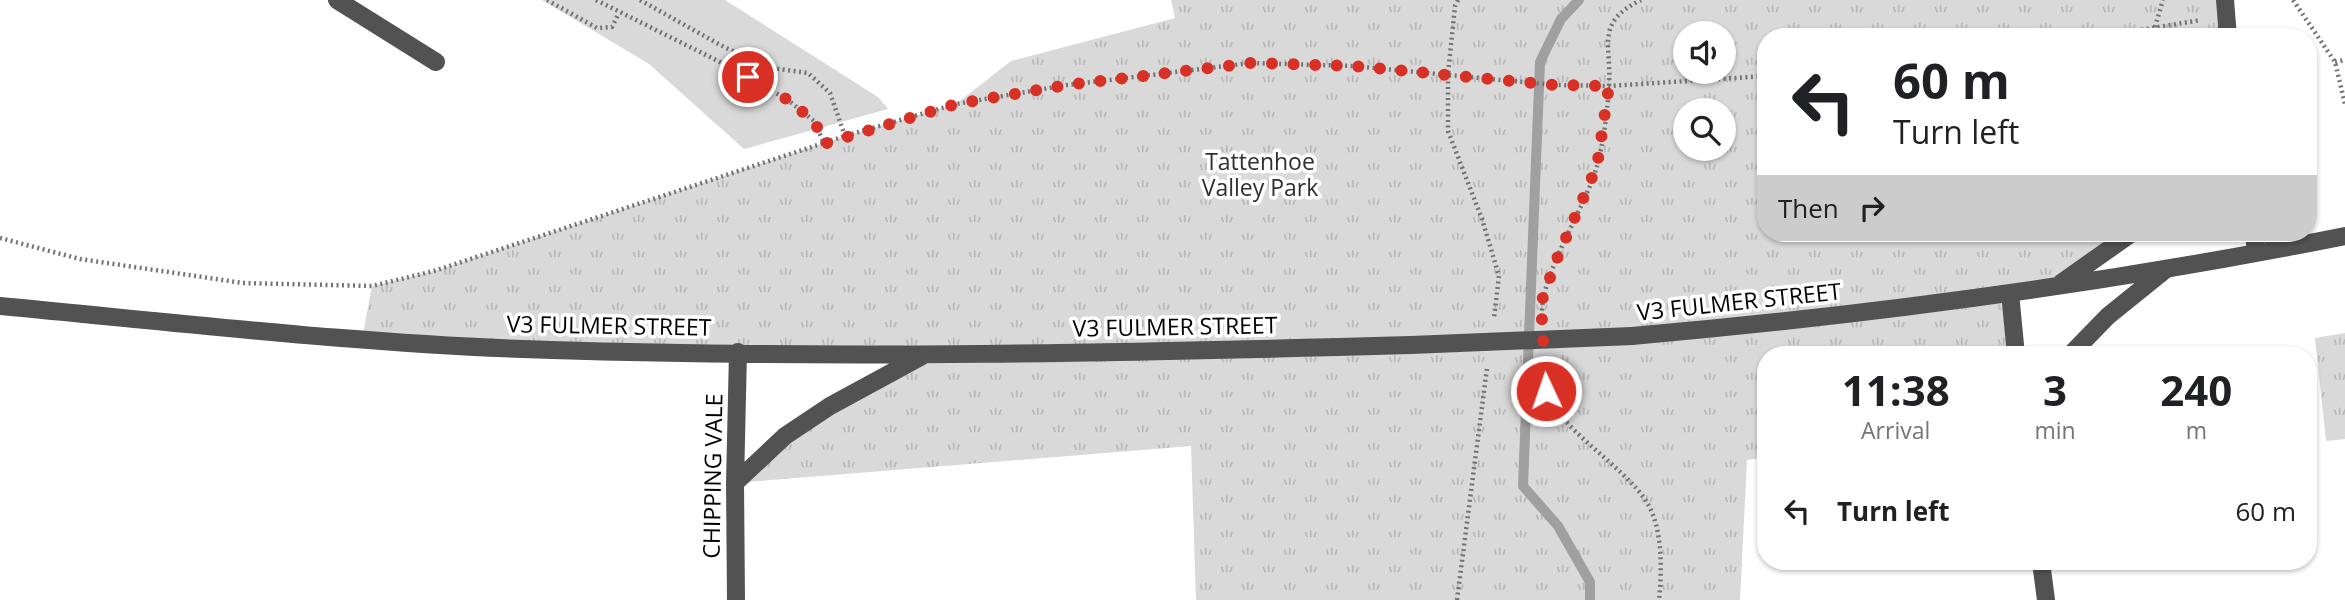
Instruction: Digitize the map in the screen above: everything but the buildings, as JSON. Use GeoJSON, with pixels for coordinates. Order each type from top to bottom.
{"type":"FeatureCollection","features":[{"type":"Feature","properties":{"kind":"street"},"geometry":{"type":"LineString","coordinates":[[337,0],[436,62]]}},
{"type":"Feature","properties":{"kind":"street"},"geometry":{"type":"LineString","coordinates":[[2225,8],[2227,28]]}},
{"type":"Feature","properties":{"kind":"street","name":"V3 FULMER STREET"},"geometry":{"type":"LineString","coordinates":[[2317,242],[2345,236]]}},
{"type":"Feature","properties":{"kind":"street"},"geometry":{"type":"LineString","coordinates":[[2056,287],[2119,242]]}},
{"type":"Feature","properties":{"kind":"street"},"geometry":{"type":"LineString","coordinates":[[2255,242],[2256,253]]}},
{"type":"Feature","properties":{"kind":"street","name":"V3 FULMER STREET"},"geometry":{"type":"LineString","coordinates":[[0,306],[348,338],[523,349],[925,354],[1195,351],[1632,336],[1773,324],[2056,287],[2317,242]]}},
{"type":"Feature","properties":{"kind":"street"},"geometry":{"type":"LineString","coordinates":[[2079,346],[2108,316],[2168,268]]}},
{"type":"Feature","properties":{"kind":"street"},"geometry":{"type":"LineString","coordinates":[[2010,293],[2015,346]]}},
{"type":"Feature","properties":{"kind":"street","name":"CHIPPING VALE"},"geometry":{"type":"LineString","coordinates":[[736,600],[738,352]]}},
{"type":"Feature","properties":{"kind":"street"},"geometry":{"type":"LineString","coordinates":[[736,483],[785,436],[830,406],[925,354]]}},
{"type":"Feature","properties":{"kind":"street"},"geometry":{"type":"LineString","coordinates":[[2042,570],[2046,600]]}},
{"type":"Feature","properties":{"kind":"path"},"geometry":{"type":"LineString","coordinates":[[547,0],[597,28],[612,27],[619,13]]}},
{"type":"Feature","properties":{"kind":"path"},"geometry":{"type":"LineString","coordinates":[[596,0],[728,66],[788,100],[815,122],[824,144]]}},
{"type":"Feature","properties":{"kind":"path"},"geometry":{"type":"LineString","coordinates":[[640,0],[724,47],[771,68],[808,73],[830,93],[845,136]]}},
{"type":"Feature","properties":{"kind":"path"},"geometry":{"type":"LineString","coordinates":[[1458,0],[1455,6],[1448,74],[1448,131],[1482,219],[1499,276],[1498,291]]}},
{"type":"Feature","properties":{"kind":"path"},"geometry":{"type":"LineString","coordinates":[[1543,328],[1541,303],[1597,166],[1609,86],[1607,38],[1612,23],[1624,8],[1641,0]]}},
{"type":"Feature","properties":{"kind":"path"},"geometry":{"type":"LineString","coordinates":[[2155,27],[2163,0]]}},
{"type":"Feature","properties":{"kind":"path"},"geometry":{"type":"LineString","coordinates":[[2293,0],[2312,28]]}},
{"type":"Feature","properties":{"kind":"path"},"geometry":{"type":"LineString","coordinates":[[2149,28],[2225,8]]}},
{"type":"Feature","properties":{"kind":"path"},"geometry":{"type":"LineString","coordinates":[[2317,35],[2335,62],[2345,104]]}},
{"type":"Feature","properties":{"kind":"path"},"geometry":{"type":"LineString","coordinates":[[2335,62],[2345,60]]}},
{"type":"Feature","properties":{"kind":"path"},"geometry":{"type":"LineString","coordinates":[[0,237],[80,259],[243,283],[372,286],[434,271],[845,136],[956,104],[1067,85],[1251,63],[1353,66],[1554,85],[1609,86],[1757,77]]}},
{"type":"Feature","properties":{"kind":"path"},"geometry":{"type":"LineString","coordinates":[[1544,353],[1546,391],[1565,422],[1606,457],[1646,501],[1660,540],[1659,600]]}},
{"type":"Feature","properties":{"kind":"path"},"geometry":{"type":"LineString","coordinates":[[1457,600],[1486,377]]}},
{"type":"Feature","properties":{"kind":"green space"},"geometry":{"type":"Polygon","coordinates":[[[542,0],[725,0],[878,97],[888,109],[744,149],[649,64],[542,0]]]}},
{"type":"Feature","properties":{"kind":"green space","name":"Tattenhoe Valley Park"},"geometry":{"type":"Polygon","coordinates":[[[1171,0],[2225,0],[2227,28],[1757,28],[1757,242],[2119,242],[2055,287],[2010,293],[2015,346],[1757,346],[1757,458],[1747,460],[1740,600],[1196,600],[1191,446],[735,483],[785,436],[923,355],[362,339],[372,286],[434,271],[845,136],[956,104],[1011,61],[1175,18],[1171,0]]]}},
{"type":"Feature","properties":{"kind":"green space"},"geometry":{"type":"Polygon","coordinates":[[[2345,333],[2345,439],[2326,441],[2315,338],[2345,333]]]}},
{"type":"Feature","properties":{"kind":"waterway"},"geometry":{"type":"LineString","coordinates":[[1579,0],[1561,19],[1540,62],[1523,486],[1558,526],[1590,582],[1590,600]]}},
{"type":"Feature","properties":{"kind":"route"},"geometry":{"type":"LineString","coordinates":[[748,77],[788,100],[815,122],[824,144],[956,104],[1067,85],[1251,63],[1353,66],[1554,85],[1609,86],[1597,166],[1541,303],[1546,391]]}}]}
